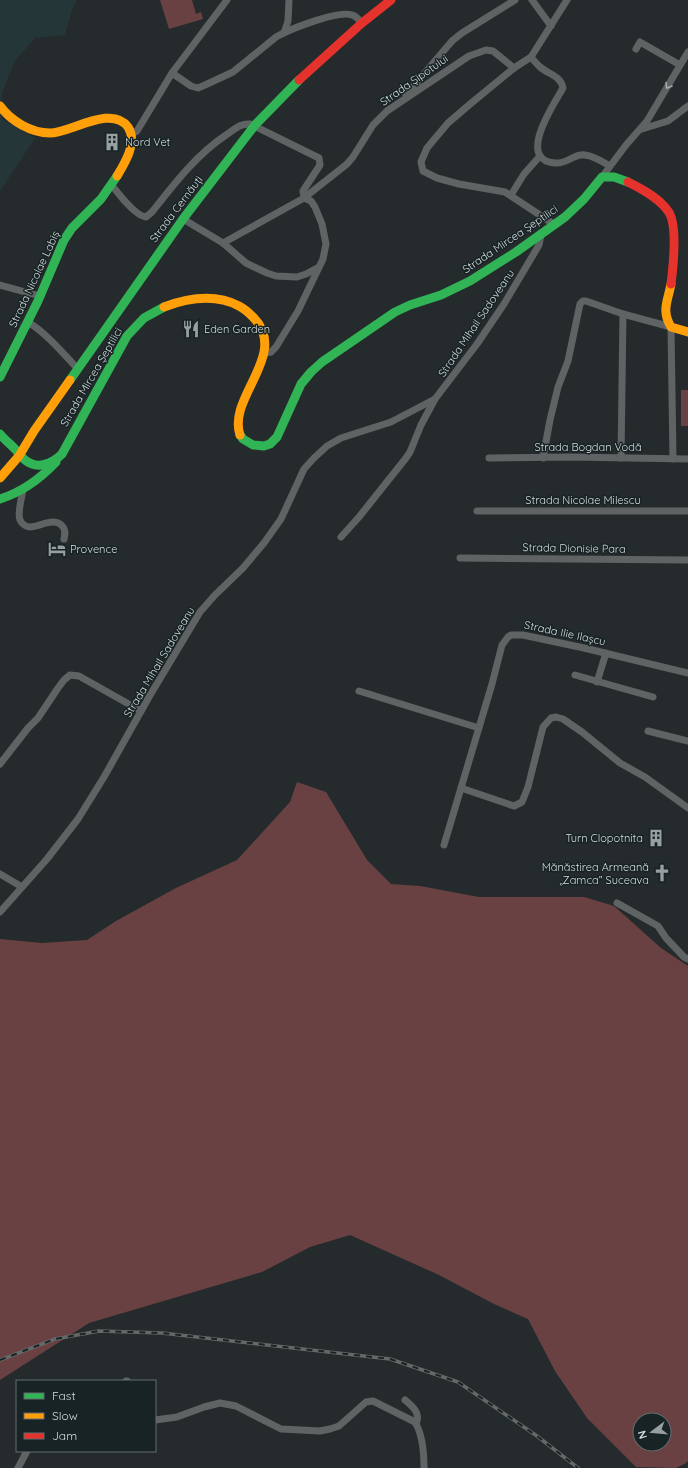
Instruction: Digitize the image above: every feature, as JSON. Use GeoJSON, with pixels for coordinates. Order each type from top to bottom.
{"type":"FeatureCollection","features":[{"type":"Feature","properties":{"kind":"street"},"geometry":{"type":"LineString","coordinates":[[0,106],[9,118],[23,126],[39,132],[52,133],[63,131],[96,120],[112,118],[122,122],[129,129],[131,134],[136,132],[172,73],[227,0]]}},
{"type":"Feature","properties":{"kind":"street"},"geometry":{"type":"LineString","coordinates":[[284,33],[288,21],[289,0]]}},
{"type":"Feature","properties":{"kind":"street","name":"Strada Cernăuți"},"geometry":{"type":"LineString","coordinates":[[362,23],[382,0]]}},
{"type":"Feature","properties":{"kind":"street","name":"Strada Cernăuți"},"geometry":{"type":"LineString","coordinates":[[0,473],[29,443],[34,431],[77,368],[183,219],[255,125],[285,92],[362,23],[391,0]]}},
{"type":"Feature","properties":{"kind":"street"},"geometry":{"type":"LineString","coordinates":[[396,106],[452,41],[515,0]]}},
{"type":"Feature","properties":{"kind":"street"},"geometry":{"type":"LineString","coordinates":[[532,0],[551,26]]}},
{"type":"Feature","properties":{"kind":"street"},"geometry":{"type":"LineString","coordinates":[[555,226],[505,192],[459,184],[437,178],[423,171],[421,162],[427,148],[448,123],[514,68],[531,58],[567,0]]}},
{"type":"Feature","properties":{"kind":"street"},"geometry":{"type":"LineString","coordinates":[[172,73],[191,86],[198,88],[234,72],[276,37],[284,33],[318,20],[344,14],[352,14],[362,23]]}},
{"type":"Feature","properties":{"kind":"street"},"geometry":{"type":"LineString","coordinates":[[636,49],[640,42],[680,65]]}},
{"type":"Feature","properties":{"kind":"street","name":"Strada Șipotului"},"geometry":{"type":"LineString","coordinates":[[223,243],[304,198],[347,164],[373,125],[387,111],[469,56],[486,50],[496,52],[514,68]]}},
{"type":"Feature","properties":{"kind":"street"},"geometry":{"type":"LineString","coordinates":[[602,177],[642,129],[688,52]]}},
{"type":"Feature","properties":{"kind":"street"},"geometry":{"type":"LineString","coordinates":[[531,58],[540,67],[557,78],[561,83],[562,88],[545,119],[538,138],[538,149],[540,156],[547,161],[556,163],[564,162],[581,155],[586,155],[610,166]]}},
{"type":"Feature","properties":{"kind":"street"},"geometry":{"type":"LineString","coordinates":[[642,129],[668,121],[688,106]]}},
{"type":"Feature","properties":{"kind":"street"},"geometry":{"type":"LineString","coordinates":[[112,184],[141,217],[146,217],[152,212],[186,170],[203,152],[245,123],[255,125],[319,158],[320,165],[302,191],[304,198],[310,201],[315,207],[322,224],[326,244],[323,259],[298,311],[276,347],[271,352],[265,353]]}},
{"type":"Feature","properties":{"kind":"street","name":"Strada Nicolae Labiș"},"geometry":{"type":"LineString","coordinates":[[0,377],[28,322],[60,248],[69,232],[101,199],[112,184],[128,153],[132,142],[131,134]]}},
{"type":"Feature","properties":{"kind":"street"},"geometry":{"type":"LineString","coordinates":[[511,195],[524,174],[540,156]]}},
{"type":"Feature","properties":{"kind":"street"},"geometry":{"type":"LineString","coordinates":[[602,177],[614,176],[635,186],[661,203],[670,213],[673,228],[672,275],[664,312],[671,327],[673,459]]}},
{"type":"Feature","properties":{"kind":"street","name":"Strada Mircea Șeptilici"},"geometry":{"type":"LineString","coordinates":[[0,499],[23,489],[42,476],[58,459],[121,346],[140,322],[152,313],[181,302],[207,298],[235,304],[255,318],[262,329],[265,342],[265,353],[240,413],[237,424],[243,440],[252,446],[261,446],[271,443],[277,437],[301,384],[322,362],[395,312],[410,305],[441,295],[470,281],[555,226],[584,200],[602,177]]}},
{"type":"Feature","properties":{"kind":"street"},"geometry":{"type":"LineString","coordinates":[[183,219],[223,243],[246,263],[276,276],[297,277],[319,267]]}},
{"type":"Feature","properties":{"kind":"street","name":"Strada Mihail Sadoveanu"},"geometry":{"type":"LineString","coordinates":[[341,537],[359,517],[410,452],[421,425],[435,399],[477,344],[504,304],[539,245],[541,235]]}},
{"type":"Feature","properties":{"kind":"street"},"geometry":{"type":"LineString","coordinates":[[0,285],[40,296]]}},
{"type":"Feature","properties":{"kind":"street"},"geometry":{"type":"LineString","coordinates":[[543,458],[554,405],[568,362],[580,304],[583,301],[588,301],[623,314],[688,332]]}},
{"type":"Feature","properties":{"kind":"street"},"geometry":{"type":"LineString","coordinates":[[621,458],[623,314]]}},
{"type":"Feature","properties":{"kind":"street"},"geometry":{"type":"LineString","coordinates":[[28,322],[50,339],[77,368]]}},
{"type":"Feature","properties":{"kind":"street","name":"Strada Mihail Sadoveanu"},"geometry":{"type":"LineString","coordinates":[[0,912],[47,859],[78,819],[200,612],[243,568],[273,532],[290,501],[304,469],[327,446],[341,438],[391,422],[435,399]]}},
{"type":"Feature","properties":{"kind":"street"},"geometry":{"type":"LineString","coordinates":[[0,434],[20,452],[27,461],[40,466],[48,465],[58,459]]}},
{"type":"Feature","properties":{"kind":"street","name":"Strada Mircea Șeptilici"},"geometry":{"type":"LineString","coordinates":[[20,452],[34,459],[45,460],[55,456],[68,442]]}},
{"type":"Feature","properties":{"kind":"street","name":"Strada Cernăuți"},"geometry":{"type":"LineString","coordinates":[[0,478],[10,469],[20,452]]}},
{"type":"Feature","properties":{"kind":"street","name":"Strada Bogdan Vodă"},"geometry":{"type":"LineString","coordinates":[[489,458],[688,458]]}},
{"type":"Feature","properties":{"kind":"street"},"geometry":{"type":"LineString","coordinates":[[23,489],[20,512],[21,522],[23,525],[30,527],[46,523],[58,523],[62,525],[65,530],[66,534],[64,539]]}},
{"type":"Feature","properties":{"kind":"street","name":"Strada Nicolae Milescu"},"geometry":{"type":"LineString","coordinates":[[478,511],[688,511]]}},
{"type":"Feature","properties":{"kind":"street","name":"Strada Dionisie Para"},"geometry":{"type":"LineString","coordinates":[[460,558],[688,560]]}},
{"type":"Feature","properties":{"kind":"street","name":"Strada Ilie Ilașcu"},"geometry":{"type":"LineString","coordinates":[[444,845],[492,684],[502,644],[511,635],[523,635],[688,673]]}},
{"type":"Feature","properties":{"kind":"street"},"geometry":{"type":"LineString","coordinates":[[597,682],[606,653]]}},
{"type":"Feature","properties":{"kind":"street"},"geometry":{"type":"LineString","coordinates":[[0,764],[28,728],[38,718],[64,680],[70,675],[80,676],[141,711]]}},
{"type":"Feature","properties":{"kind":"street"},"geometry":{"type":"LineString","coordinates":[[575,676],[653,697]]}},
{"type":"Feature","properties":{"kind":"street"},"geometry":{"type":"LineString","coordinates":[[359,691],[479,728]]}},
{"type":"Feature","properties":{"kind":"street"},"geometry":{"type":"LineString","coordinates":[[461,788],[514,806],[522,802],[528,787],[543,727],[551,718],[556,717],[563,719],[582,732],[620,763],[645,777],[688,808]]}},
{"type":"Feature","properties":{"kind":"street"},"geometry":{"type":"LineString","coordinates":[[648,731],[688,741]]}},
{"type":"Feature","properties":{"kind":"street"},"geometry":{"type":"LineString","coordinates":[[0,874],[22,887]]}},
{"type":"Feature","properties":{"kind":"street"},"geometry":{"type":"LineString","coordinates":[[617,903],[658,926],[666,938],[684,957],[688,959]]}},
{"type":"Feature","properties":{"kind":"street"},"geometry":{"type":"LineString","coordinates":[[405,1400],[418,1414],[416,1424]]}},
{"type":"Feature","properties":{"kind":"street"},"geometry":{"type":"LineString","coordinates":[[156,1420],[178,1417],[204,1407],[220,1403],[236,1406],[281,1429],[320,1431],[339,1426],[366,1402],[373,1401],[404,1416],[416,1424],[424,1455],[424,1468]]}},
{"type":"Feature","properties":{"kind":"street"},"geometry":{"type":"LineString","coordinates":[[18,1468],[26,1452]]}},
{"type":"Feature","properties":{"kind":"shaded area"},"geometry":{"type":"Polygon","coordinates":[[[0,0],[77,0],[72,10],[65,35],[35,38],[14,62],[2,93],[2,119],[35,138],[0,191],[0,0]]]}},
{"type":"Feature","properties":{"kind":"shaded area"},"geometry":{"type":"Polygon","coordinates":[[[160,0],[192,0],[196,14],[201,12],[203,19],[169,29],[160,0]]]}},
{"type":"Feature","properties":{"kind":"shaded area"},"geometry":{"type":"Polygon","coordinates":[[[681,390],[688,390],[688,426],[681,426],[681,390]]]}},
{"type":"Feature","properties":{"kind":"shaded area"},"geometry":{"type":"Polygon","coordinates":[[[297,782],[326,792],[367,860],[391,884],[420,886],[479,897],[584,897],[614,906],[661,948],[688,966],[688,1461],[686,1463],[676,1468],[636,1467],[587,1418],[555,1371],[528,1319],[494,1304],[439,1275],[350,1235],[310,1247],[262,1272],[89,1323],[0,1380],[0,939],[42,943],[87,940],[116,921],[176,888],[237,860],[290,802],[297,782]]]}},
{"type":"Feature","properties":{"kind":"railway"},"geometry":{"type":"LineString","coordinates":[[0,1360],[55,1339],[99,1331],[162,1333],[390,1359],[458,1382],[537,1436],[578,1468]]}},
{"type":"Feature","properties":{"kind":"traffic: fast"},"geometry":{"type":"LineString","coordinates":[[70,380],[183,219],[255,125],[299,80]]}},
{"type":"Feature","properties":{"kind":"traffic: fast"},"geometry":{"type":"LineString","coordinates":[[0,377],[38,301],[64,240],[72,228],[101,199],[117,176]]}},
{"type":"Feature","properties":{"kind":"traffic: fast"},"geometry":{"type":"LineString","coordinates":[[240,435],[243,439],[253,445],[264,446],[270,444],[277,437],[301,384],[322,362],[395,312],[410,305],[441,295],[470,281],[516,252],[565,217],[584,199],[602,177],[614,177],[628,182]]}},
{"type":"Feature","properties":{"kind":"traffic: fast"},"geometry":{"type":"LineString","coordinates":[[0,434],[23,458],[34,465],[49,463],[58,458],[62,454],[127,336],[144,318],[164,307]]}},
{"type":"Feature","properties":{"kind":"traffic: fast"},"geometry":{"type":"LineString","coordinates":[[0,499],[16,493],[30,484],[44,474],[56,462]]}},
{"type":"Feature","properties":{"kind":"traffic: slow"},"geometry":{"type":"LineString","coordinates":[[0,106],[10,117],[22,125],[36,131],[50,133],[58,132],[90,121],[112,118],[121,121],[128,127],[132,139],[124,165],[117,176]]}},
{"type":"Feature","properties":{"kind":"traffic: slow"},"geometry":{"type":"LineString","coordinates":[[671,284],[666,306],[666,316],[671,327],[688,332]]}},
{"type":"Feature","properties":{"kind":"traffic: slow"},"geometry":{"type":"LineString","coordinates":[[164,307],[183,301],[202,299],[230,302],[239,306],[253,317],[263,331],[265,346],[262,361],[242,406],[238,421],[240,435]]}},
{"type":"Feature","properties":{"kind":"traffic: slow"},"geometry":{"type":"LineString","coordinates":[[0,478],[19,456],[34,431],[70,380]]}},
{"type":"Feature","properties":{"kind":"traffic: jam"},"geometry":{"type":"LineString","coordinates":[[299,80],[362,23],[391,0]]}},
{"type":"Feature","properties":{"kind":"traffic: jam"},"geometry":{"type":"LineString","coordinates":[[628,182],[655,198],[664,206],[671,217],[674,236],[671,284]]}},
{"type":"Feature","properties":{"kind":"place","name":"Nord Vet"},"geometry":{"type":"Point","coordinates":[112,142]}},
{"type":"Feature","properties":{"kind":"place","name":"Eden Garden"},"geometry":{"type":"Point","coordinates":[191,329]}},
{"type":"Feature","properties":{"kind":"place","name":"Provence"},"geometry":{"type":"Point","coordinates":[57,549]}},
{"type":"Feature","properties":{"kind":"place","name":"Turn Clopotnita"},"geometry":{"type":"Point","coordinates":[656,838]}},
{"type":"Feature","properties":{"kind":"place","name":"Mănăstirea Armeană „Zamca” Suceava"},"geometry":{"type":"Point","coordinates":[662,873]}}]}
